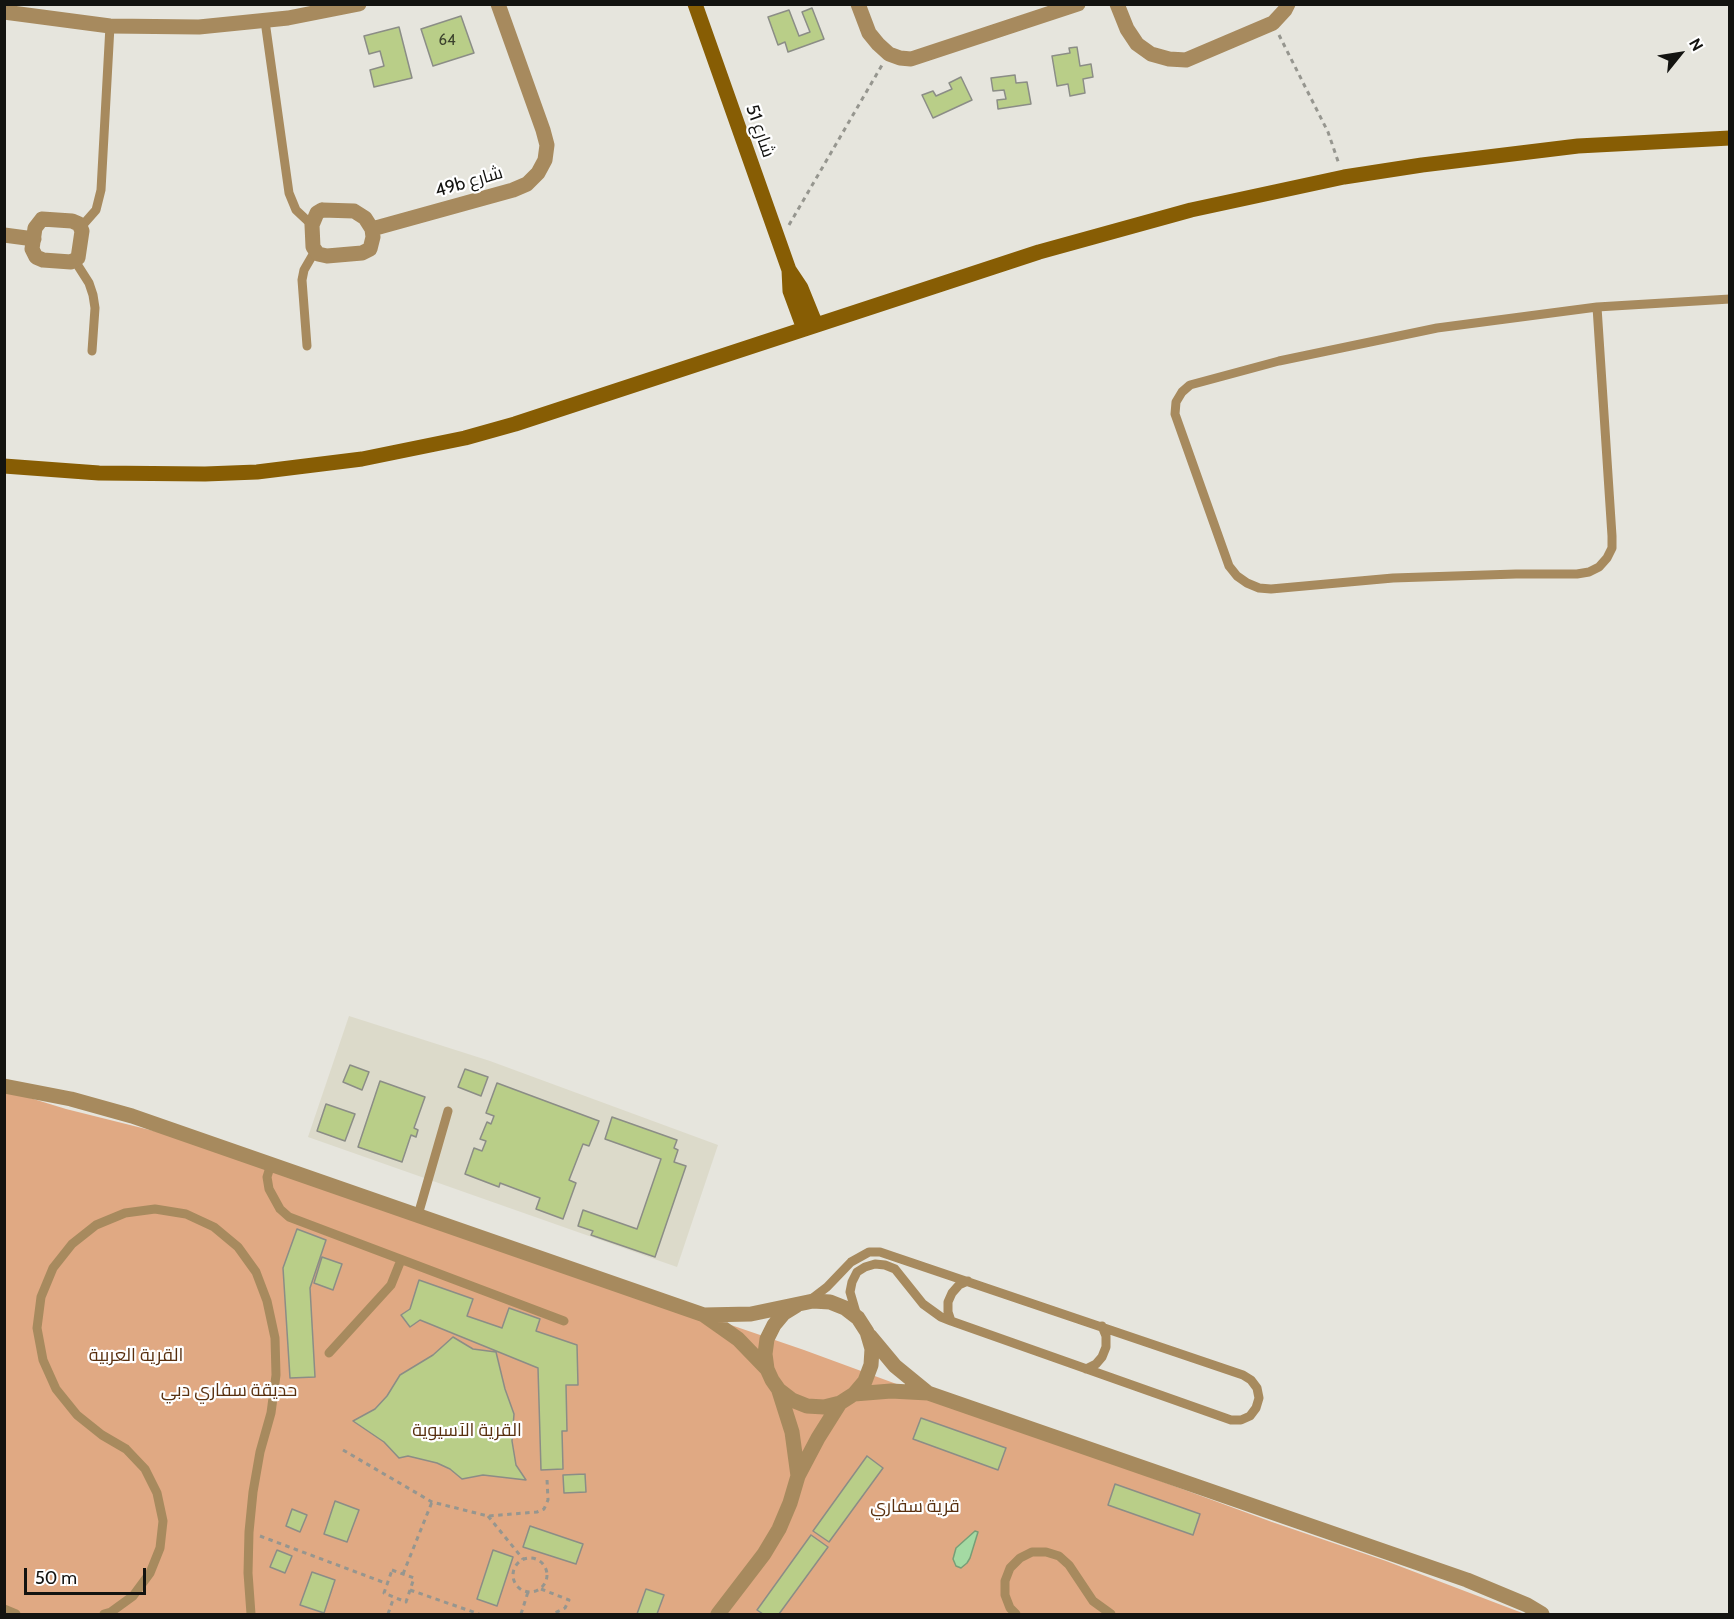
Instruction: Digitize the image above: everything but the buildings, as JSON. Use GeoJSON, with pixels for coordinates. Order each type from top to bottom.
{"type":"FeatureCollection","features":[{"type":"Feature","properties":{"kind":"street"},"geometry":{"type":"LineString","coordinates":[[4,12],[110,26],[199,27],[265,21],[359,4]]}},
{"type":"Feature","properties":{"kind":"street","name":"49b شارع"},"geometry":{"type":"LineString","coordinates":[[372,229],[513,190],[527,184],[538,173],[545,160],[547,145],[498,4]]}},
{"type":"Feature","properties":{"kind":"street","name":"شارع 51"},"geometry":{"type":"LineString","coordinates":[[695,4],[789,270],[790,291],[810,327]]}},
{"type":"Feature","properties":{"kind":"street"},"geometry":{"type":"LineString","coordinates":[[858,4],[869,33],[878,45],[889,54],[911,59],[922,57],[1049,9],[1078,4]]}},
{"type":"Feature","properties":{"kind":"street"},"geometry":{"type":"LineString","coordinates":[[1117,4],[1127,29],[1137,44],[1152,54],[1168,60],[1186,60],[1195,57],[1273,23],[1288,4]]}},
{"type":"Feature","properties":{"kind":"street"},"geometry":{"type":"LineString","coordinates":[[4,466],[89,473],[205,474],[257,472],[362,459],[454,440],[515,424],[1039,252],[1115,230],[1256,195],[1344,177],[1522,152],[1656,141],[1730,138]]}},
{"type":"Feature","properties":{"kind":"street"},"geometry":{"type":"LineString","coordinates":[[322,210],[347,210],[360,214],[372,229],[372,245],[367,252],[322,256],[315,251],[312,225],[317,213],[322,210]]}},
{"type":"Feature","properties":{"kind":"street"},"geometry":{"type":"LineString","coordinates":[[42,219],[76,222],[81,227],[80,255],[75,261],[39,259],[33,253],[36,224],[42,219]]}},
{"type":"Feature","properties":{"kind":"street"},"geometry":{"type":"LineString","coordinates":[[4,235],[34,238]]}},
{"type":"Feature","properties":{"kind":"street"},"geometry":{"type":"LineString","coordinates":[[4,1086],[71,1099],[132,1116],[704,1315],[738,1339],[767,1369],[779,1390],[792,1432],[798,1476]]}},
{"type":"Feature","properties":{"kind":"street"},"geometry":{"type":"LineString","coordinates":[[704,1315],[751,1314],[802,1304],[830,1302],[845,1308],[858,1318],[895,1366],[928,1393]]}},
{"type":"Feature","properties":{"kind":"street"},"geometry":{"type":"LineString","coordinates":[[767,1369],[765,1354],[767,1338],[774,1325],[784,1313],[802,1304]]}},
{"type":"Feature","properties":{"kind":"street"},"geometry":{"type":"LineString","coordinates":[[779,1390],[792,1400],[807,1406],[824,1407],[840,1403],[854,1394],[865,1381],[871,1365],[872,1349],[867,1332]]}},
{"type":"Feature","properties":{"kind":"street"},"geometry":{"type":"LineString","coordinates":[[854,1394],[891,1391],[928,1393],[1467,1580],[1527,1605],[1542,1614]]}},
{"type":"Feature","properties":{"kind":"street"},"geometry":{"type":"LineString","coordinates":[[718,1614],[764,1554],[779,1529],[798,1476],[840,1403]]}},
{"type":"Feature","properties":{"kind":"lane"},"geometry":{"type":"LineString","coordinates":[[265,21],[289,193],[296,210],[312,225]]}},
{"type":"Feature","properties":{"kind":"lane"},"geometry":{"type":"LineString","coordinates":[[81,227],[96,210],[101,190],[110,26]]}},
{"type":"Feature","properties":{"kind":"lane"},"geometry":{"type":"LineString","coordinates":[[307,346],[302,280],[304,270],[315,251]]}},
{"type":"Feature","properties":{"kind":"lane"},"geometry":{"type":"LineString","coordinates":[[75,261],[89,283],[93,296],[95,308],[92,351]]}},
{"type":"Feature","properties":{"kind":"lane"},"geometry":{"type":"LineString","coordinates":[[1598,307],[1612,536],[1612,548],[1599,567],[1589,573],[1577,574],[1424,577],[1271,589],[1247,584],[1229,566],[1175,414],[1176,402],[1190,385],[1279,360],[1369,340],[1506,317],[1598,307],[1730,299]]}},
{"type":"Feature","properties":{"kind":"lane"},"geometry":{"type":"LineString","coordinates":[[418,1215],[448,1111]]}},
{"type":"Feature","properties":{"kind":"lane"},"geometry":{"type":"LineString","coordinates":[[272,1164],[267,1177],[269,1189],[273,1200],[289,1217],[564,1321]]}},
{"type":"Feature","properties":{"kind":"lane"},"geometry":{"type":"LineString","coordinates":[[104,1614],[111,1612],[133,1596],[150,1573],[160,1548],[163,1521],[157,1493],[144,1469],[126,1449],[102,1435],[76,1415],[56,1389],[43,1360],[37,1328],[41,1297],[53,1269],[72,1244],[96,1225],[125,1213],[155,1209],[186,1214],[214,1227],[238,1247],[256,1272],[267,1301],[275,1338],[276,1375],[257,1472],[249,1532],[251,1614]]}},
{"type":"Feature","properties":{"kind":"lane"},"geometry":{"type":"LineString","coordinates":[[802,1304],[827,1287],[851,1262],[870,1252],[890,1254],[1243,1375],[1257,1388],[1259,1398],[1250,1416],[1241,1420],[1231,1420],[951,1321],[923,1304],[894,1269],[885,1265],[875,1264],[857,1272],[850,1292],[858,1318]]}},
{"type":"Feature","properties":{"kind":"lane"},"geometry":{"type":"LineString","coordinates":[[329,1353],[382,1296],[397,1273],[401,1260]]}},
{"type":"Feature","properties":{"kind":"lane"},"geometry":{"type":"LineString","coordinates":[[951,1321],[948,1302],[959,1285],[968,1281]]}},
{"type":"Feature","properties":{"kind":"lane"},"geometry":{"type":"LineString","coordinates":[[1086,1369],[1095,1365],[1102,1357],[1106,1347],[1106,1336],[1102,1326]]}},
{"type":"Feature","properties":{"kind":"lane"},"geometry":{"type":"LineString","coordinates":[[1016,1614],[1010,1608],[1005,1595],[1005,1581],[1010,1568],[1020,1558],[1032,1552],[1046,1552],[1059,1556],[1093,1601],[1111,1614]]}},
{"type":"Feature","properties":{"kind":"lane"},"geometry":{"type":"LineString","coordinates":[[4,1609],[16,1614]]}},
{"type":"Feature","properties":{"kind":"path"},"geometry":{"type":"LineString","coordinates":[[1273,23],[1328,132],[1344,177]]}},
{"type":"Feature","properties":{"kind":"path"},"geometry":{"type":"LineString","coordinates":[[779,243],[889,54]]}},
{"type":"Feature","properties":{"kind":"path"},"geometry":{"type":"LineString","coordinates":[[343,1450],[432,1503],[488,1516],[537,1512],[544,1509],[548,1500],[547,1479]]}},
{"type":"Feature","properties":{"kind":"path"},"geometry":{"type":"LineString","coordinates":[[403,1574],[432,1503]]}},
{"type":"Feature","properties":{"kind":"path"},"geometry":{"type":"LineString","coordinates":[[488,1516],[523,1559]]}},
{"type":"Feature","properties":{"kind":"path"},"geometry":{"type":"LineString","coordinates":[[249,1532],[388,1584]]}},
{"type":"Feature","properties":{"kind":"path"},"geometry":{"type":"LineString","coordinates":[[541,1589],[548,1574],[545,1566],[539,1560],[531,1557],[523,1559],[516,1565],[513,1573],[514,1582],[520,1589],[528,1592],[541,1589],[569,1600],[565,1608],[553,1614]]}},
{"type":"Feature","properties":{"kind":"path"},"geometry":{"type":"LineString","coordinates":[[392,1570],[403,1574],[414,1578],[406,1602],[384,1593],[392,1570]]}},
{"type":"Feature","properties":{"kind":"path"},"geometry":{"type":"LineString","coordinates":[[410,1590],[479,1614]]}},
{"type":"Feature","properties":{"kind":"path"},"geometry":{"type":"LineString","coordinates":[[521,1614],[528,1592]]}},
{"type":"Feature","properties":{"kind":"path"},"geometry":{"type":"LineString","coordinates":[[388,1614],[394,1597]]}},
{"type":"Feature","properties":{"kind":"shaded area"},"geometry":{"type":"Polygon","coordinates":[[[349,1016],[490,1061],[718,1145],[677,1267],[308,1137],[349,1016]]]}},
{"type":"Feature","properties":{"kind":"shaded area"},"geometry":{"type":"Polygon","coordinates":[[[975,1531],[978,1532],[970,1558],[961,1568],[956,1566],[953,1559],[956,1548],[975,1531]]]}},
{"type":"Feature","properties":{"kind":"green space","name":"حديقة سفاري دبي"},"geometry":{"type":"Polygon","coordinates":[[[4,1090],[66,1109],[190,1140],[804,1350],[1272,1522],[1386,1561],[1525,1614],[5,1614],[4,1090]]]}},
{"type":"Feature","properties":{"kind":"park label","name":"القرية العربية"},"geometry":{"type":"Point","coordinates":[136,1356]}},
{"type":"Feature","properties":{"kind":"park label","name":"القرية الآسيوية"},"geometry":{"type":"Point","coordinates":[467,1431]}},
{"type":"Feature","properties":{"kind":"park label","name":"قرية سفاري"},"geometry":{"type":"Point","coordinates":[915,1507]}}]}
